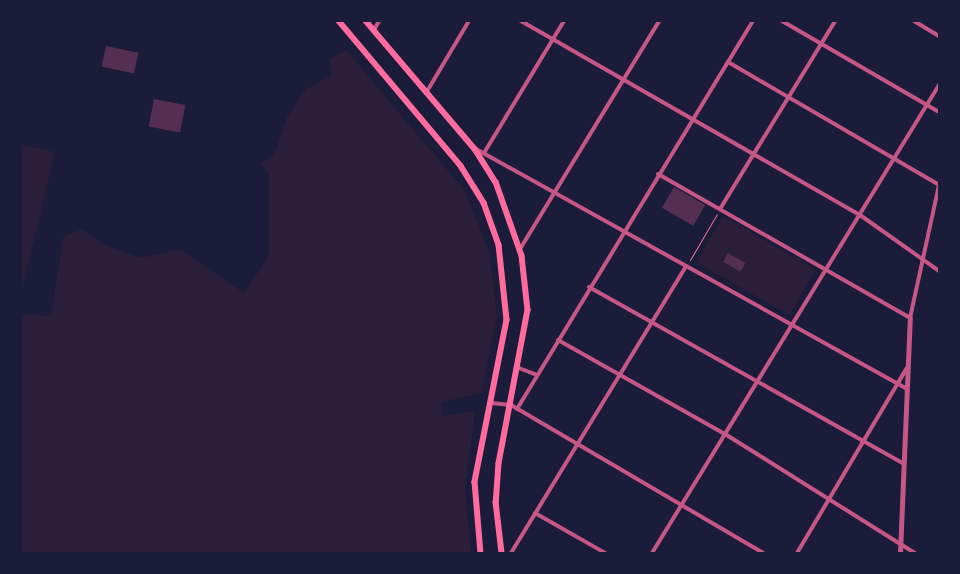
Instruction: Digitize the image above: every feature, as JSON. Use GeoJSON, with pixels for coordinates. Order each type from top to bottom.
{"type":"FeatureCollection","features":[{"type":"Feature","properties":{"kind":"main road"},"geometry":{"type":"LineString","coordinates":[[339,21],[442,141],[493,223],[508,300],[492,403],[475,482],[481,553]]}},
{"type":"Feature","properties":{"kind":"main road"},"geometry":{"type":"LineString","coordinates":[[366,21],[475,149],[496,182],[520,249],[528,310],[520,368],[511,405],[496,502],[502,553]]}},
{"type":"Feature","properties":{"kind":"street"},"geometry":{"type":"LineString","coordinates":[[374,30],[379,21]]}},
{"type":"Feature","properties":{"kind":"street"},"geometry":{"type":"LineString","coordinates":[[426,93],[470,21]]}},
{"type":"Feature","properties":{"kind":"street"},"geometry":{"type":"LineString","coordinates":[[521,21],[694,117],[860,215],[922,262],[939,271]]}},
{"type":"Feature","properties":{"kind":"street"},"geometry":{"type":"LineString","coordinates":[[484,153],[564,21]]}},
{"type":"Feature","properties":{"kind":"street"},"geometry":{"type":"LineString","coordinates":[[520,249],[658,21]]}},
{"type":"Feature","properties":{"kind":"street"},"geometry":{"type":"LineString","coordinates":[[517,409],[623,230],[753,21]]}},
{"type":"Feature","properties":{"kind":"street"},"geometry":{"type":"LineString","coordinates":[[782,21],[939,112]]}},
{"type":"Feature","properties":{"kind":"street"},"geometry":{"type":"LineString","coordinates":[[720,209],[835,21]]}},
{"type":"Feature","properties":{"kind":"street"},"geometry":{"type":"LineString","coordinates":[[914,21],[939,36]]}},
{"type":"Feature","properties":{"kind":"street"},"geometry":{"type":"LineString","coordinates":[[728,62],[939,185],[910,318],[900,553]]}},
{"type":"Feature","properties":{"kind":"street"},"geometry":{"type":"LineString","coordinates":[[652,553],[939,85]]}},
{"type":"Feature","properties":{"kind":"street"},"geometry":{"type":"LineString","coordinates":[[475,149],[907,388]]}},
{"type":"Feature","properties":{"kind":"street"},"geometry":{"type":"LineString","coordinates":[[658,174],[910,318]]}},
{"type":"Feature","properties":{"kind":"street"},"geometry":{"type":"LineString","coordinates":[[511,553],[686,266]]}},
{"type":"Feature","properties":{"kind":"street"},"geometry":{"type":"LineString","coordinates":[[589,287],[904,464]]}},
{"type":"Feature","properties":{"kind":"street"},"geometry":{"type":"LineString","coordinates":[[558,340],[725,434],[830,497],[915,553]]}},
{"type":"Feature","properties":{"kind":"street"},"geometry":{"type":"LineString","coordinates":[[797,553],[908,367]]}},
{"type":"Feature","properties":{"kind":"street"},"geometry":{"type":"LineString","coordinates":[[520,368],[537,375]]}},
{"type":"Feature","properties":{"kind":"street"},"geometry":{"type":"LineString","coordinates":[[492,403],[511,405],[763,553]]}},
{"type":"Feature","properties":{"kind":"street"},"geometry":{"type":"LineString","coordinates":[[535,513],[605,553]]}},
{"type":"Feature","properties":{"kind":"path"},"geometry":{"type":"LineString","coordinates":[[686,266],[720,209]]}},
{"type":"Feature","properties":{"kind":"shaded area"},"geometry":{"type":"Polygon","coordinates":[[[346,50],[465,191],[490,254],[497,316],[482,393],[441,402],[444,416],[475,411],[465,488],[471,553],[21,553],[21,314],[51,316],[63,237],[82,229],[103,244],[141,258],[180,249],[244,293],[269,256],[269,174],[260,164],[274,155],[287,117],[306,89],[331,76],[330,59],[346,50]]]}},
{"type":"Feature","properties":{"kind":"shaded area"},"geometry":{"type":"Polygon","coordinates":[[[21,144],[55,152],[21,294],[21,144]]]}},
{"type":"Feature","properties":{"kind":"shaded area"},"geometry":{"type":"Polygon","coordinates":[[[723,216],[816,270],[789,315],[696,262],[723,216]]]}},
{"type":"Feature","properties":{"kind":"building"},"geometry":{"type":"Polygon","coordinates":[[[106,46],[138,53],[134,73],[102,67],[106,46]]]}},
{"type":"Feature","properties":{"kind":"building"},"geometry":{"type":"Polygon","coordinates":[[[154,99],[185,105],[180,133],[149,126],[154,99]]]}},
{"type":"Feature","properties":{"kind":"building"},"geometry":{"type":"Polygon","coordinates":[[[674,187],[705,205],[693,226],[662,208],[674,187]]]}},
{"type":"Feature","properties":{"kind":"building"},"geometry":{"type":"Polygon","coordinates":[[[728,253],[745,263],[740,272],[723,262],[728,253]]]}}]}
